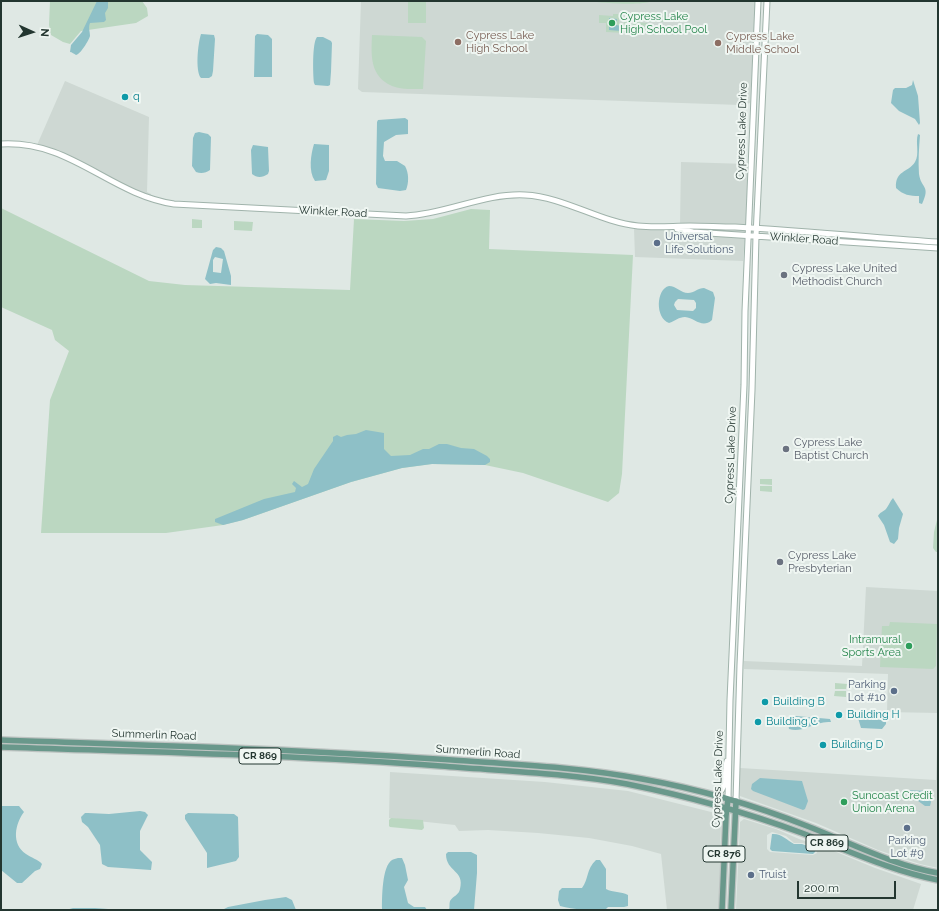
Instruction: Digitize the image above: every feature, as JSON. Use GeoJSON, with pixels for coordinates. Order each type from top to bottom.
{"type":"FeatureCollection","features":[{"type":"Feature","properties":{"kind":"main road","name":"Cypress Lake Drive"},"geometry":{"type":"LineString","coordinates":[[722,910],[730,752],[730,700],[744,390],[744,335],[758,1]]}},
{"type":"Feature","properties":{"kind":"main road","name":"Cypress Lake Drive"},"geometry":{"type":"LineString","coordinates":[[731,910],[752,390],[756,236],[767,1]]}},
{"type":"Feature","properties":{"kind":"main road","name":"Winkler Road"},"geometry":{"type":"LineString","coordinates":[[1,144],[27,145],[51,150],[74,160],[141,195],[174,204],[406,216],[435,213],[496,197],[524,195],[555,199],[623,224],[644,227],[704,226],[757,228],[938,242]]}},
{"type":"Feature","properties":{"kind":"main road","name":"Winkler Road"},"geometry":{"type":"LineString","coordinates":[[670,227],[694,232],[938,248]]}},
{"type":"Feature","properties":{"kind":"main road"},"geometry":{"type":"LineString","coordinates":[[844,242],[845,239],[866,239],[874,237]]}},
{"type":"Feature","properties":{"kind":"main road","name":"Summerlin Road"},"geometry":{"type":"LineString","coordinates":[[1,740],[311,751],[542,766],[638,778],[736,801],[783,817],[898,863],[938,873]]}},
{"type":"Feature","properties":{"kind":"main road","name":"Summerlin Road"},"geometry":{"type":"LineString","coordinates":[[1,747],[300,757],[563,775],[627,784],[736,810],[898,870],[938,880]]}},
{"type":"Feature","properties":{"kind":"main road"},"geometry":{"type":"LineString","coordinates":[[715,795],[720,793],[723,789],[725,769],[730,752]]}},
{"type":"Feature","properties":{"kind":"main road"},"geometry":{"type":"LineString","coordinates":[[827,843],[838,844],[860,852],[868,852]]}},
{"type":"Feature","properties":{"kind":"shaded area"},"geometry":{"type":"Polygon","coordinates":[[[361,1],[756,1],[750,103],[740,105],[362,92],[358,89],[361,1]]]}},
{"type":"Feature","properties":{"kind":"shaded area"},"geometry":{"type":"Polygon","coordinates":[[[65,81],[149,117],[147,192],[151,194],[151,197],[134,190],[68,155],[37,145],[65,81]]]}},
{"type":"Feature","properties":{"kind":"shaded area"},"geometry":{"type":"Polygon","coordinates":[[[681,162],[748,164],[746,226],[680,225],[681,162]]]}},
{"type":"Feature","properties":{"kind":"shaded area"},"geometry":{"type":"Polygon","coordinates":[[[683,228],[746,230],[746,234],[698,231],[683,228]]]}},
{"type":"Feature","properties":{"kind":"shaded area"},"geometry":{"type":"Polygon","coordinates":[[[634,229],[671,229],[691,234],[745,237],[743,261],[635,257],[634,229]]]}},
{"type":"Feature","properties":{"kind":"shaded area"},"geometry":{"type":"Polygon","coordinates":[[[866,587],[938,591],[938,713],[887,712],[888,674],[744,669],[744,661],[862,666],[866,587]]]}},
{"type":"Feature","properties":{"kind":"shaded area"},"geometry":{"type":"Polygon","coordinates":[[[938,713],[938,868],[920,864],[878,850],[816,823],[740,796],[740,768],[936,780],[938,713]]]}},
{"type":"Feature","properties":{"kind":"shaded area"},"geometry":{"type":"Polygon","coordinates":[[[390,772],[545,782],[628,791],[719,814],[721,820],[719,910],[667,910],[661,854],[632,846],[589,838],[488,830],[459,831],[455,825],[389,818],[390,772]]]}},
{"type":"Feature","properties":{"kind":"shaded area"},"geometry":{"type":"Polygon","coordinates":[[[744,819],[776,829],[875,868],[921,884],[913,910],[736,910],[740,822],[744,819]],[[772,832],[767,835],[767,849],[770,852],[813,855],[817,853],[816,848],[803,843],[794,843],[786,836],[772,832]]]}},
{"type":"Feature","properties":{"kind":"green space"},"geometry":{"type":"Polygon","coordinates":[[[50,1],[142,1],[147,8],[148,16],[136,23],[81,31],[70,44],[51,35],[49,25],[50,1]]]}},
{"type":"Feature","properties":{"kind":"green space"},"geometry":{"type":"Polygon","coordinates":[[[408,1],[426,1],[426,23],[408,23],[408,1]]]}},
{"type":"Feature","properties":{"kind":"green space"},"geometry":{"type":"Polygon","coordinates":[[[589,1],[653,1],[631,4],[589,1]]]}},
{"type":"Feature","properties":{"kind":"green space"},"geometry":{"type":"Polygon","coordinates":[[[649,13],[663,14],[663,22],[649,22],[649,13]]]}},
{"type":"Feature","properties":{"kind":"green space","name":"Cypress Lake High School Pool"},"geometry":{"type":"Polygon","coordinates":[[[613,14],[619,14],[619,23],[624,24],[624,22],[628,22],[628,30],[625,30],[625,33],[606,32],[606,23],[599,23],[599,15],[613,16],[613,14]]]}},
{"type":"Feature","properties":{"kind":"green space"},"geometry":{"type":"Polygon","coordinates":[[[633,22],[648,23],[647,32],[633,31],[633,22]]]}},
{"type":"Feature","properties":{"kind":"green space"},"geometry":{"type":"Polygon","coordinates":[[[372,35],[422,37],[426,41],[423,89],[399,88],[392,86],[379,77],[373,65],[372,35]]]}},
{"type":"Feature","properties":{"kind":"green space"},"geometry":{"type":"Polygon","coordinates":[[[1,208],[149,281],[185,285],[350,290],[354,219],[404,221],[433,219],[471,209],[490,210],[489,249],[633,255],[622,474],[619,493],[608,502],[523,473],[485,465],[432,464],[402,468],[351,482],[243,520],[223,525],[166,533],[41,533],[50,400],[69,351],[55,340],[52,330],[1,307],[1,208]]]}},
{"type":"Feature","properties":{"kind":"green space"},"geometry":{"type":"Polygon","coordinates":[[[192,219],[202,220],[202,228],[192,228],[192,219]]]}},
{"type":"Feature","properties":{"kind":"green space"},"geometry":{"type":"Polygon","coordinates":[[[234,221],[253,222],[252,231],[234,230],[234,221]]]}},
{"type":"Feature","properties":{"kind":"green space"},"geometry":{"type":"Polygon","coordinates":[[[760,479],[772,479],[772,485],[760,484],[760,479]]]}},
{"type":"Feature","properties":{"kind":"green space"},"geometry":{"type":"Polygon","coordinates":[[[760,486],[772,486],[772,492],[760,491],[760,486]]]}},
{"type":"Feature","properties":{"kind":"green space"},"geometry":{"type":"Polygon","coordinates":[[[938,516],[938,552],[936,552],[933,548],[934,532],[938,516]]]}},
{"type":"Feature","properties":{"kind":"green space","name":"Intramural Sports Area"},"geometry":{"type":"Polygon","coordinates":[[[890,622],[937,624],[936,666],[933,669],[880,667],[882,626],[889,626],[890,622]]]}},
{"type":"Feature","properties":{"kind":"green space"},"geometry":{"type":"Polygon","coordinates":[[[835,683],[847,684],[846,689],[835,689],[835,683]]]}},
{"type":"Feature","properties":{"kind":"green space"},"geometry":{"type":"Polygon","coordinates":[[[835,691],[846,691],[846,697],[834,696],[835,691]]]}},
{"type":"Feature","properties":{"kind":"green space"},"geometry":{"type":"Polygon","coordinates":[[[391,818],[423,820],[424,828],[422,830],[390,827],[389,820],[391,818]]]}},
{"type":"Feature","properties":{"kind":"water"},"geometry":{"type":"Polygon","coordinates":[[[97,1],[108,1],[108,8],[105,13],[106,20],[104,22],[90,23],[90,36],[82,50],[76,55],[70,52],[71,45],[82,32],[97,1]]]}},
{"type":"Feature","properties":{"kind":"water"},"geometry":{"type":"Polygon","coordinates":[[[609,18],[617,19],[616,25],[622,26],[621,31],[609,30],[609,18]]]}},
{"type":"Feature","properties":{"kind":"water"},"geometry":{"type":"Polygon","coordinates":[[[201,34],[214,35],[215,39],[213,71],[212,76],[209,78],[201,78],[198,69],[198,50],[201,34]]]}},
{"type":"Feature","properties":{"kind":"water"},"geometry":{"type":"Polygon","coordinates":[[[257,34],[268,35],[272,39],[272,77],[254,77],[255,36],[257,34]]]}},
{"type":"Feature","properties":{"kind":"water"},"geometry":{"type":"Polygon","coordinates":[[[317,37],[323,37],[332,43],[330,85],[328,86],[315,85],[314,83],[314,46],[317,37]]]}},
{"type":"Feature","properties":{"kind":"water"},"geometry":{"type":"Polygon","coordinates":[[[913,80],[918,96],[919,125],[915,119],[899,111],[891,103],[893,90],[895,88],[906,88],[912,85],[913,80]]]}},
{"type":"Feature","properties":{"kind":"water"},"geometry":{"type":"Polygon","coordinates":[[[405,118],[408,120],[408,134],[396,135],[384,142],[383,156],[385,161],[397,161],[405,166],[408,178],[406,190],[400,191],[378,188],[376,184],[377,122],[378,120],[405,118]]]}},
{"type":"Feature","properties":{"kind":"water"},"geometry":{"type":"Polygon","coordinates":[[[199,132],[208,134],[211,137],[210,170],[202,173],[196,172],[192,166],[193,138],[195,133],[199,132]]]}},
{"type":"Feature","properties":{"kind":"water"},"geometry":{"type":"Polygon","coordinates":[[[918,134],[920,135],[919,174],[926,190],[925,198],[922,204],[919,203],[919,196],[907,195],[896,188],[896,182],[900,175],[915,162],[918,134]]]}},
{"type":"Feature","properties":{"kind":"water"},"geometry":{"type":"Polygon","coordinates":[[[314,144],[329,145],[329,171],[326,180],[315,181],[311,172],[314,144]]]}},
{"type":"Feature","properties":{"kind":"water"},"geometry":{"type":"Polygon","coordinates":[[[253,145],[268,147],[269,171],[268,174],[264,176],[258,177],[252,174],[251,150],[253,145]]]}},
{"type":"Feature","properties":{"kind":"water"},"geometry":{"type":"Polygon","coordinates":[[[216,247],[221,248],[224,251],[231,276],[231,285],[216,283],[210,284],[205,279],[213,250],[216,247]],[[215,257],[213,260],[213,272],[221,273],[223,259],[215,257]]]}},
{"type":"Feature","properties":{"kind":"water"},"geometry":{"type":"Polygon","coordinates":[[[672,286],[688,293],[704,288],[713,292],[715,298],[712,320],[702,323],[683,317],[669,323],[664,320],[659,310],[659,304],[662,292],[665,288],[672,286]],[[678,299],[674,305],[677,310],[693,311],[696,308],[696,303],[694,300],[678,299]]]}},
{"type":"Feature","properties":{"kind":"water"},"geometry":{"type":"Polygon","coordinates":[[[366,430],[384,433],[384,449],[391,456],[410,455],[439,444],[447,444],[461,448],[474,449],[487,456],[490,459],[490,462],[485,465],[432,464],[402,468],[351,482],[243,520],[223,525],[215,522],[215,519],[264,499],[295,492],[296,488],[292,484],[294,481],[302,487],[308,484],[314,469],[333,441],[333,437],[337,435],[341,437],[356,434],[366,430]]]}},
{"type":"Feature","properties":{"kind":"water"},"geometry":{"type":"Polygon","coordinates":[[[893,498],[903,514],[898,539],[894,544],[890,542],[884,525],[878,516],[886,509],[893,498]]]}},
{"type":"Feature","properties":{"kind":"water"},"geometry":{"type":"Polygon","coordinates":[[[796,716],[830,719],[831,722],[817,724],[797,730],[789,729],[788,723],[792,717],[796,716]]]}},
{"type":"Feature","properties":{"kind":"water"},"geometry":{"type":"Polygon","coordinates":[[[879,716],[886,721],[886,724],[882,729],[861,728],[858,718],[879,716]]]}},
{"type":"Feature","properties":{"kind":"water"},"geometry":{"type":"Polygon","coordinates":[[[760,778],[802,781],[808,801],[805,809],[803,810],[753,791],[751,789],[752,784],[760,778]]]}},
{"type":"Feature","properties":{"kind":"water"},"geometry":{"type":"Polygon","coordinates":[[[903,790],[928,791],[931,802],[930,806],[925,806],[903,790]]]}},
{"type":"Feature","properties":{"kind":"water"},"geometry":{"type":"Polygon","coordinates":[[[1,806],[19,806],[24,812],[18,822],[16,839],[18,845],[26,854],[42,864],[40,869],[35,871],[22,883],[17,883],[1,870],[1,806]]]}},
{"type":"Feature","properties":{"kind":"water"},"geometry":{"type":"Polygon","coordinates":[[[140,811],[145,812],[148,815],[140,831],[140,850],[152,862],[151,870],[108,867],[102,864],[100,845],[88,827],[82,822],[81,817],[85,813],[109,814],[140,811]]]}},
{"type":"Feature","properties":{"kind":"water"},"geometry":{"type":"Polygon","coordinates":[[[188,813],[234,814],[238,817],[239,857],[236,861],[207,868],[207,853],[185,819],[185,815],[188,813]]]}},
{"type":"Feature","properties":{"kind":"water"},"geometry":{"type":"Polygon","coordinates":[[[772,834],[781,836],[794,844],[802,844],[816,849],[815,852],[813,854],[772,851],[770,849],[772,834]]]}},
{"type":"Feature","properties":{"kind":"water"},"geometry":{"type":"Polygon","coordinates":[[[448,852],[471,852],[477,855],[474,910],[449,910],[450,901],[458,893],[461,883],[458,874],[447,860],[446,854],[448,852]]]}},
{"type":"Feature","properties":{"kind":"water"},"geometry":{"type":"Polygon","coordinates":[[[398,858],[402,858],[405,865],[408,880],[404,887],[408,903],[414,907],[425,907],[427,910],[382,910],[384,875],[389,863],[398,858]]]}},
{"type":"Feature","properties":{"kind":"water"},"geometry":{"type":"Polygon","coordinates":[[[596,860],[600,860],[606,869],[606,889],[628,895],[628,906],[608,907],[605,910],[588,910],[560,906],[558,900],[559,891],[562,888],[582,888],[589,870],[596,860]]]}},
{"type":"Feature","properties":{"kind":"water"},"geometry":{"type":"Polygon","coordinates":[[[286,897],[292,900],[296,910],[222,910],[228,907],[286,897]]]}},
{"type":"Feature","properties":{"kind":"water"},"geometry":{"type":"Polygon","coordinates":[[[73,908],[95,908],[121,910],[66,910],[73,908]]]}},
{"type":"Feature","properties":{"kind":"place","name":"Cypress Lake High School Pool"},"geometry":{"type":"Point","coordinates":[612,23]}},
{"type":"Feature","properties":{"kind":"place","name":"Cypress Lake High School"},"geometry":{"type":"Point","coordinates":[458,42]}},
{"type":"Feature","properties":{"kind":"place","name":"Cypress Lake Middle School"},"geometry":{"type":"Point","coordinates":[718,43]}},
{"type":"Feature","properties":{"kind":"place","name":"q"},"geometry":{"type":"Point","coordinates":[125,97]}},
{"type":"Feature","properties":{"kind":"place","name":"Universal Life Solutions"},"geometry":{"type":"Point","coordinates":[657,243]}},
{"type":"Feature","properties":{"kind":"place","name":"Cypress Lake United Methodist Church"},"geometry":{"type":"Point","coordinates":[784,275]}},
{"type":"Feature","properties":{"kind":"place","name":"Cypress Lake Baptist Church"},"geometry":{"type":"Point","coordinates":[786,449]}},
{"type":"Feature","properties":{"kind":"place","name":"Cypress Lake Presbyterian"},"geometry":{"type":"Point","coordinates":[780,562]}},
{"type":"Feature","properties":{"kind":"place","name":"Intramural Sports Area"},"geometry":{"type":"Point","coordinates":[909,646]}},
{"type":"Feature","properties":{"kind":"place","name":"Parking Lot #10"},"geometry":{"type":"Point","coordinates":[894,691]}},
{"type":"Feature","properties":{"kind":"place","name":"Building B"},"geometry":{"type":"Point","coordinates":[765,702]}},
{"type":"Feature","properties":{"kind":"place","name":"Building H"},"geometry":{"type":"Point","coordinates":[839,715]}},
{"type":"Feature","properties":{"kind":"place","name":"Building C"},"geometry":{"type":"Point","coordinates":[758,722]}},
{"type":"Feature","properties":{"kind":"place","name":"Building D"},"geometry":{"type":"Point","coordinates":[823,745]}},
{"type":"Feature","properties":{"kind":"place","name":"Suncoast Credit Union Arena"},"geometry":{"type":"Point","coordinates":[844,802]}},
{"type":"Feature","properties":{"kind":"place","name":"Parking Lot #9"},"geometry":{"type":"Point","coordinates":[907,828]}},
{"type":"Feature","properties":{"kind":"place","name":"Truist"},"geometry":{"type":"Point","coordinates":[751,875]}}]}
